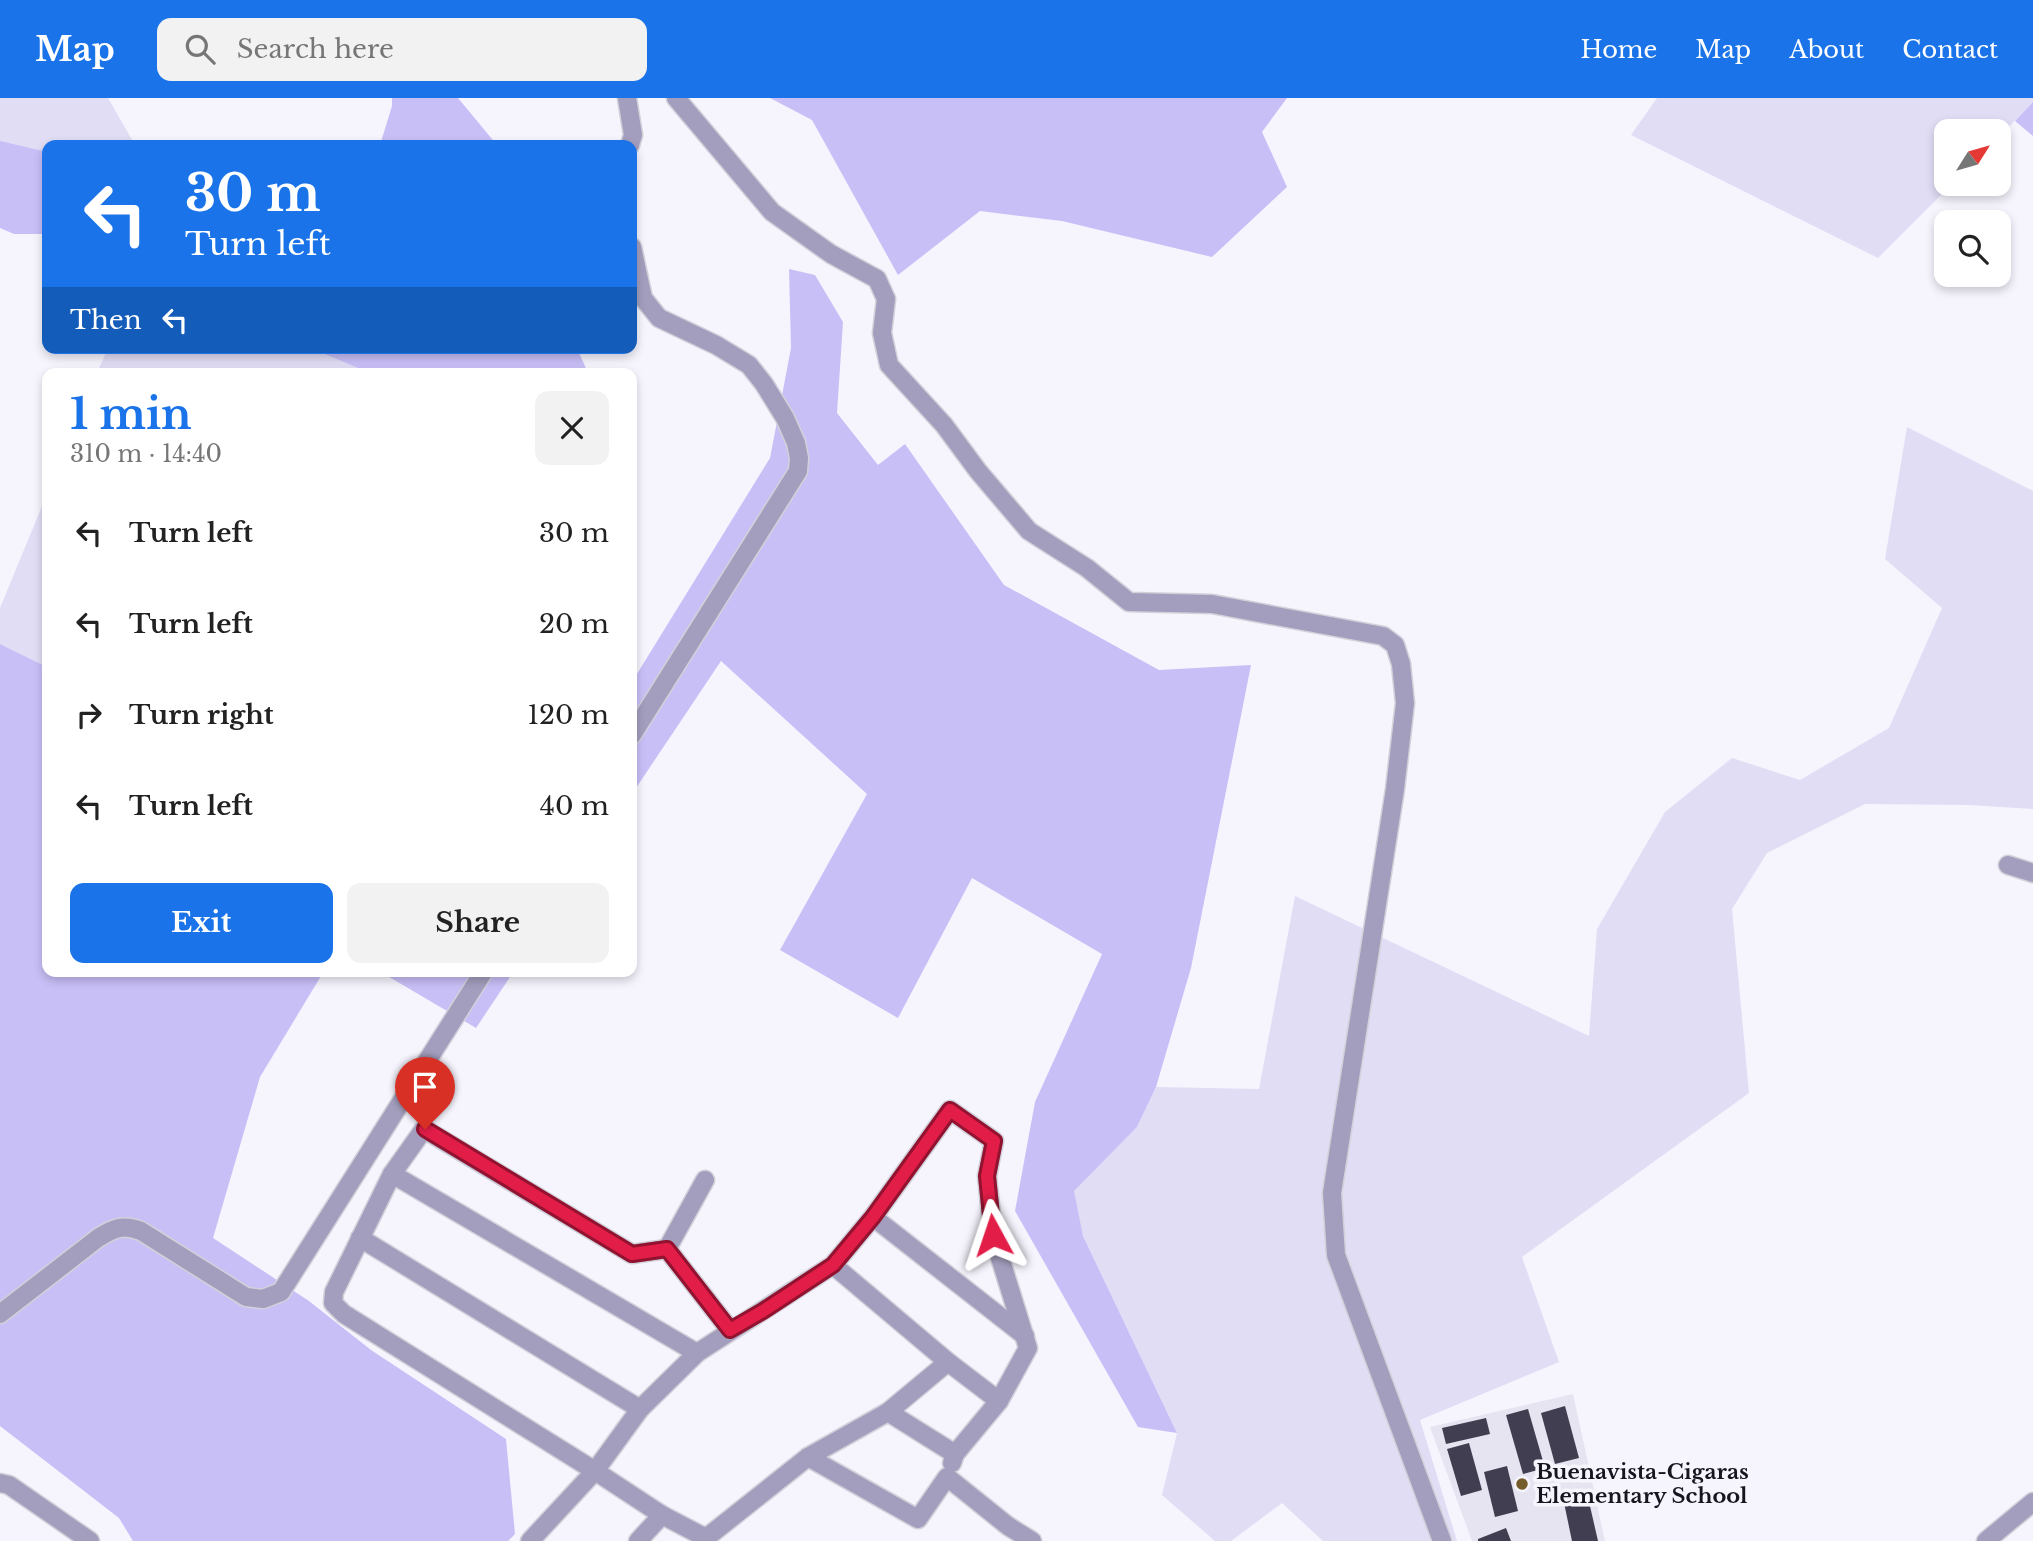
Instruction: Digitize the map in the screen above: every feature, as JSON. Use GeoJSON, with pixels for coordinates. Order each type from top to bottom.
{"type":"FeatureCollection","features":[{"type":"Feature","properties":{"kind":"street"},"geometry":{"type":"LineString","coordinates":[[627,98],[632,140]]}},
{"type":"Feature","properties":{"kind":"street"},"geometry":{"type":"LineString","coordinates":[[676,98],[772,212],[831,254],[877,279],[886,299],[882,333],[888,365],[944,425],[978,471],[1030,531],[1087,568],[1129,602],[1212,604],[1383,636],[1395,645],[1401,664],[1405,703],[1395,789],[1332,1193],[1336,1255],[1442,1541]]}},
{"type":"Feature","properties":{"kind":"street"},"geometry":{"type":"LineString","coordinates":[[637,270],[643,298],[659,318],[716,345],[749,365],[785,418],[799,458],[798,471],[637,727]]}},
{"type":"Feature","properties":{"kind":"street"},"geometry":{"type":"LineString","coordinates":[[2008,865],[2033,873]]}},
{"type":"Feature","properties":{"kind":"street"},"geometry":{"type":"LineString","coordinates":[[0,1314],[98,1238],[114,1228],[127,1226],[141,1231],[246,1297],[263,1299],[281,1292],[480,977]]}},
{"type":"Feature","properties":{"kind":"street"},"geometry":{"type":"LineString","coordinates":[[530,1541],[594,1471],[640,1409],[697,1353],[833,1265],[873,1217],[950,1110],[994,1141],[987,1176],[993,1235],[1028,1348],[999,1401],[955,1454],[947,1476],[918,1519],[808,1457]]}},
{"type":"Feature","properties":{"kind":"street"},"geometry":{"type":"LineString","coordinates":[[667,1249],[632,1254],[425,1129],[392,1174],[334,1292],[333,1303],[344,1314],[662,1515],[705,1539],[808,1457],[888,1412],[948,1362]]}},
{"type":"Feature","properties":{"kind":"street"},"geometry":{"type":"LineString","coordinates":[[392,1174],[697,1353]]}},
{"type":"Feature","properties":{"kind":"street"},"geometry":{"type":"LineString","coordinates":[[667,1249],[705,1180]]}},
{"type":"Feature","properties":{"kind":"street"},"geometry":{"type":"LineString","coordinates":[[873,1217],[1025,1336]]}},
{"type":"Feature","properties":{"kind":"street"},"geometry":{"type":"LineString","coordinates":[[360,1238],[640,1409]]}},
{"type":"Feature","properties":{"kind":"street"},"geometry":{"type":"LineString","coordinates":[[667,1249],[730,1330]]}},
{"type":"Feature","properties":{"kind":"street"},"geometry":{"type":"LineString","coordinates":[[833,1265],[948,1362],[999,1401]]}},
{"type":"Feature","properties":{"kind":"street"},"geometry":{"type":"LineString","coordinates":[[888,1412],[955,1454]]}},
{"type":"Feature","properties":{"kind":"street"},"geometry":{"type":"LineString","coordinates":[[947,1476],[1008,1526],[1032,1541]]}},
{"type":"Feature","properties":{"kind":"street"},"geometry":{"type":"LineString","coordinates":[[0,1483],[9,1485],[90,1541]]}},
{"type":"Feature","properties":{"kind":"street"},"geometry":{"type":"LineString","coordinates":[[1986,1541],[2033,1502]]}},
{"type":"Feature","properties":{"kind":"street"},"geometry":{"type":"LineString","coordinates":[[638,1541],[662,1515]]}},
{"type":"Feature","properties":{"kind":"shaded area"},"geometry":{"type":"Polygon","coordinates":[[[0,98],[108,98],[132,140],[42,140],[42,152],[0,142],[0,98]]]}},
{"type":"Feature","properties":{"kind":"shaded area"},"geometry":{"type":"Polygon","coordinates":[[[392,98],[458,98],[493,140],[382,140],[392,98]]]}},
{"type":"Feature","properties":{"kind":"shaded area"},"geometry":{"type":"Polygon","coordinates":[[[770,98],[1287,98],[1262,132],[1287,187],[1212,257],[1062,221],[980,211],[898,275],[812,120],[770,98]]]}},
{"type":"Feature","properties":{"kind":"shaded area"},"geometry":{"type":"Polygon","coordinates":[[[1657,98],[2033,98],[2033,102],[2011,125],[2011,119],[1934,119],[1934,196],[1940,196],[1878,258],[1631,135],[1657,98]]]}},
{"type":"Feature","properties":{"kind":"shaded area"},"geometry":{"type":"Polygon","coordinates":[[[2033,102],[2033,136],[2015,121],[2033,102]]]}},
{"type":"Feature","properties":{"kind":"shaded area"},"geometry":{"type":"Polygon","coordinates":[[[0,141],[42,151],[42,234],[14,234],[0,228],[0,141]]]}},
{"type":"Feature","properties":{"kind":"shaded area"},"geometry":{"type":"Polygon","coordinates":[[[789,269],[815,275],[843,322],[837,413],[878,465],[905,444],[1004,585],[1159,670],[1251,665],[1191,968],[1156,1087],[1137,1127],[1074,1191],[1083,1236],[1177,1433],[1138,1427],[1015,1211],[1035,1102],[1102,954],[972,878],[898,1018],[780,950],[867,794],[721,661],[637,787],[637,674],[770,458],[791,348],[789,269]]]}},
{"type":"Feature","properties":{"kind":"shaded area"},"geometry":{"type":"Polygon","coordinates":[[[105,354],[324,354],[358,368],[99,368],[105,354]]]}},
{"type":"Feature","properties":{"kind":"shaded area"},"geometry":{"type":"Polygon","coordinates":[[[324,354],[580,354],[586,368],[358,368],[324,354]]]}},
{"type":"Feature","properties":{"kind":"shaded area"},"geometry":{"type":"Polygon","coordinates":[[[1907,427],[2033,491],[2033,809],[1865,804],[1767,853],[1732,909],[1749,1093],[1522,1257],[1559,1362],[1420,1420],[1457,1541],[1323,1541],[1282,1503],[1231,1541],[1215,1541],[1162,1495],[1177,1433],[1083,1236],[1073,1191],[1137,1127],[1156,1087],[1259,1089],[1295,896],[1589,1036],[1597,929],[1665,812],[1732,758],[1800,780],[1889,728],[1942,608],[1885,559],[1907,427]]]}},
{"type":"Feature","properties":{"kind":"shaded area"},"geometry":{"type":"Polygon","coordinates":[[[42,506],[42,665],[0,644],[0,608],[42,506]]]}},
{"type":"Feature","properties":{"kind":"shaded area"},"geometry":{"type":"Polygon","coordinates":[[[0,644],[42,665],[42,977],[320,977],[260,1077],[213,1238],[309,1301],[371,1350],[506,1439],[515,1534],[508,1541],[133,1541],[119,1518],[0,1426],[0,644]]]}},
{"type":"Feature","properties":{"kind":"shaded area"},"geometry":{"type":"Polygon","coordinates":[[[389,977],[510,977],[476,1028],[389,977]]]}},
{"type":"Feature","properties":{"kind":"shaded area","name":"Buenavista-Cigaras Elementary School"},"geometry":{"type":"Polygon","coordinates":[[[1573,1394],[1605,1541],[1472,1541],[1430,1427],[1573,1394]]]}},
{"type":"Feature","properties":{"kind":"building"},"geometry":{"type":"Polygon","coordinates":[[[1565,1406],[1579,1458],[1555,1464],[1541,1413],[1565,1406]]]}},
{"type":"Feature","properties":{"kind":"building"},"geometry":{"type":"Polygon","coordinates":[[[1528,1409],[1545,1468],[1523,1474],[1506,1415],[1528,1409]]]}},
{"type":"Feature","properties":{"kind":"building"},"geometry":{"type":"Polygon","coordinates":[[[1486,1418],[1490,1434],[1446,1444],[1442,1428],[1486,1418]]]}},
{"type":"Feature","properties":{"kind":"building"},"geometry":{"type":"Polygon","coordinates":[[[1469,1443],[1482,1490],[1461,1496],[1447,1449],[1469,1443]]]}},
{"type":"Feature","properties":{"kind":"building"},"geometry":{"type":"Polygon","coordinates":[[[1507,1466],[1518,1511],[1495,1517],[1484,1472],[1507,1466]]]}},
{"type":"Feature","properties":{"kind":"building"},"geometry":{"type":"Polygon","coordinates":[[[1587,1493],[1598,1541],[1572,1541],[1563,1498],[1587,1493]]]}},
{"type":"Feature","properties":{"kind":"building"},"geometry":{"type":"Polygon","coordinates":[[[1506,1528],[1511,1541],[1478,1541],[1478,1539],[1506,1528]]]}},
{"type":"Feature","properties":{"kind":"place","name":"Buenavista-Cigaras Elementary School"},"geometry":{"type":"Point","coordinates":[1522,1484]}},
{"type":"Feature","properties":{"kind":"route"},"geometry":{"type":"LineString","coordinates":[[425,1129],[632,1254],[667,1249],[730,1330],[833,1265],[873,1217],[950,1110],[994,1141],[987,1176],[993,1235]]}}]}
